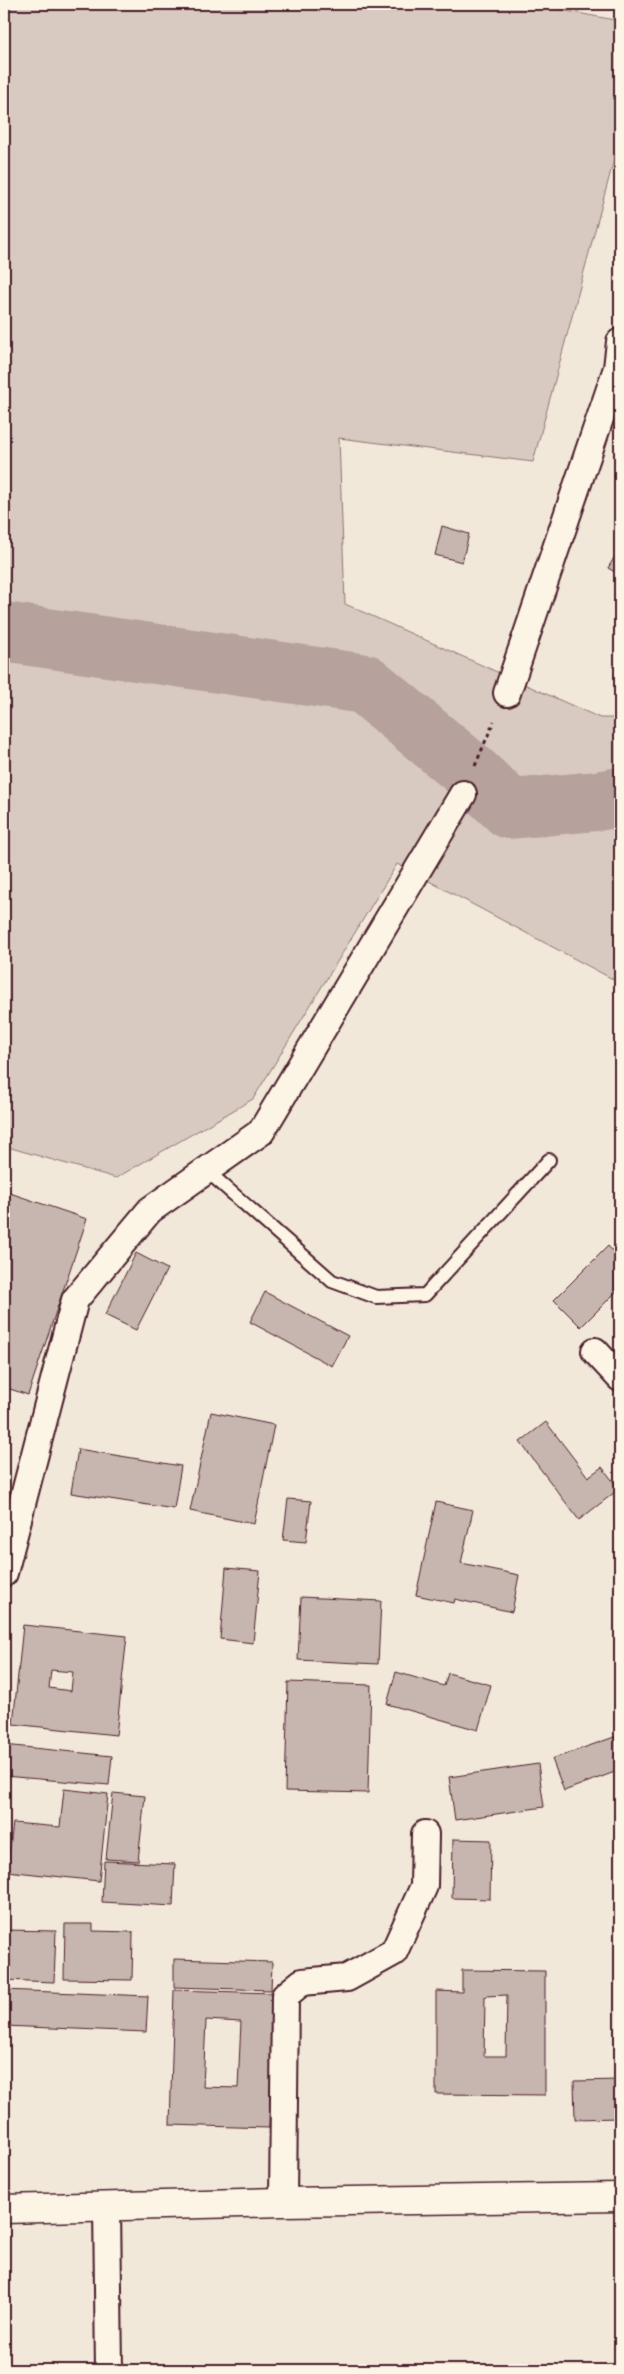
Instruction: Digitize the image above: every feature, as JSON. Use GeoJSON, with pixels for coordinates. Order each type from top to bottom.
{"type":"FeatureCollection","features":[{"type":"Feature","properties":{"kind":"main road"},"geometry":{"type":"LineString","coordinates":[[4,2209],[620,2196]]}},
{"type":"Feature","properties":{"kind":"street"},"geometry":{"type":"LineString","coordinates":[[506,693],[619,369],[620,342]]}},
{"type":"Feature","properties":{"kind":"street"},"geometry":{"type":"LineString","coordinates":[[4,1573],[75,1300],[150,1210],[261,1132],[463,794]]}},
{"type":"Feature","properties":{"kind":"street"},"geometry":{"type":"LineString","coordinates":[[595,1351],[620,1378]]}},
{"type":"Feature","properties":{"kind":"street"},"geometry":{"type":"LineString","coordinates":[[283,2202],[285,1996],[302,1982],[347,1978],[394,1952],[424,1886],[425,1834]]}},
{"type":"Feature","properties":{"kind":"street"},"geometry":{"type":"LineString","coordinates":[[107,2207],[109,2370]]}},
{"type":"Feature","properties":{"kind":"lane"},"geometry":{"type":"LineString","coordinates":[[206,1170],[332,1281],[376,1297],[425,1295],[549,1160]]}},
{"type":"Feature","properties":{"kind":"path"},"geometry":{"type":"LineString","coordinates":[[463,794],[506,693]]}},
{"type":"Feature","properties":{"kind":"shaded area"},"geometry":{"type":"Polygon","coordinates":[[[4,4],[530,4],[620,21],[620,137],[533,462],[339,438],[345,604],[600,718],[620,718],[620,983],[397,864],[253,1099],[116,1178],[4,1146],[4,4]]]}},
{"type":"Feature","properties":{"kind":"building"},"geometry":{"type":"Polygon","coordinates":[[[442,526],[469,534],[462,562],[435,555],[442,526]]]}},
{"type":"Feature","properties":{"kind":"building"},"geometry":{"type":"Polygon","coordinates":[[[620,548],[620,575],[608,568],[620,548]]]}},
{"type":"Feature","properties":{"kind":"building"},"geometry":{"type":"Polygon","coordinates":[[[4,1191],[87,1219],[28,1395],[4,1387],[4,1191]]]}},
{"type":"Feature","properties":{"kind":"building"},"geometry":{"type":"Polygon","coordinates":[[[608,1246],[620,1259],[620,1288],[581,1327],[554,1300],[608,1246]]]}},
{"type":"Feature","properties":{"kind":"building"},"geometry":{"type":"Polygon","coordinates":[[[136,1253],[167,1269],[136,1330],[105,1315],[136,1253]]]}},
{"type":"Feature","properties":{"kind":"building"},"geometry":{"type":"Polygon","coordinates":[[[265,1292],[348,1336],[332,1366],[250,1322],[265,1292]]]}},
{"type":"Feature","properties":{"kind":"building"},"geometry":{"type":"Polygon","coordinates":[[[211,1412],[274,1425],[254,1524],[190,1511],[211,1412]]]}},
{"type":"Feature","properties":{"kind":"building"},"geometry":{"type":"Polygon","coordinates":[[[546,1422],[588,1477],[602,1467],[619,1489],[579,1520],[520,1442],[546,1422]]]}},
{"type":"Feature","properties":{"kind":"building"},"geometry":{"type":"Polygon","coordinates":[[[78,1449],[181,1466],[174,1509],[71,1493],[78,1449]]]}},
{"type":"Feature","properties":{"kind":"building"},"geometry":{"type":"Polygon","coordinates":[[[288,1499],[311,1501],[306,1542],[283,1540],[288,1499]]]}},
{"type":"Feature","properties":{"kind":"building"},"geometry":{"type":"Polygon","coordinates":[[[436,1502],[473,1510],[461,1563],[519,1575],[512,1612],[455,1599],[454,1603],[416,1595],[436,1502]]]}},
{"type":"Feature","properties":{"kind":"building"},"geometry":{"type":"Polygon","coordinates":[[[226,1568],[260,1571],[253,1643],[220,1639],[226,1568]]]}},
{"type":"Feature","properties":{"kind":"building"},"geometry":{"type":"Polygon","coordinates":[[[301,1597],[381,1601],[378,1664],[298,1660],[301,1597]]]}},
{"type":"Feature","properties":{"kind":"building"},"geometry":{"type":"Polygon","coordinates":[[[23,1625],[127,1636],[116,1735],[13,1724],[23,1625]],[[51,1670],[49,1688],[71,1691],[73,1672],[51,1670]]]}},
{"type":"Feature","properties":{"kind":"building"},"geometry":{"type":"Polygon","coordinates":[[[396,1672],[444,1686],[448,1673],[491,1685],[478,1730],[387,1704],[396,1672]]]}},
{"type":"Feature","properties":{"kind":"building"},"geometry":{"type":"Polygon","coordinates":[[[288,1682],[371,1685],[368,1793],[285,1791],[288,1682]]]}},
{"type":"Feature","properties":{"kind":"building"},"geometry":{"type":"Polygon","coordinates":[[[620,1735],[620,1770],[564,1791],[552,1759],[620,1735]]]}},
{"type":"Feature","properties":{"kind":"building"},"geometry":{"type":"Polygon","coordinates":[[[4,1745],[112,1756],[109,1785],[4,1776],[4,1745]]]}},
{"type":"Feature","properties":{"kind":"building"},"geometry":{"type":"Polygon","coordinates":[[[538,1764],[544,1807],[455,1820],[449,1777],[538,1764]]]}},
{"type":"Feature","properties":{"kind":"building"},"geometry":{"type":"Polygon","coordinates":[[[64,1789],[108,1794],[99,1881],[7,1871],[13,1823],[60,1827],[64,1789]]]}},
{"type":"Feature","properties":{"kind":"building"},"geometry":{"type":"Polygon","coordinates":[[[113,1793],[145,1796],[138,1861],[106,1859],[113,1793]]]}},
{"type":"Feature","properties":{"kind":"building"},"geometry":{"type":"Polygon","coordinates":[[[453,1839],[491,1840],[490,1899],[452,1898],[453,1839]]]}},
{"type":"Feature","properties":{"kind":"building"},"geometry":{"type":"Polygon","coordinates":[[[104,1861],[175,1864],[173,1906],[102,1902],[104,1861]]]}},
{"type":"Feature","properties":{"kind":"building"},"geometry":{"type":"Polygon","coordinates":[[[65,1924],[93,1924],[93,1931],[133,1932],[132,1980],[64,1979],[65,1924]]]}},
{"type":"Feature","properties":{"kind":"building"},"geometry":{"type":"Polygon","coordinates":[[[4,1930],[56,1931],[54,1982],[4,1980],[4,1930]]]}},
{"type":"Feature","properties":{"kind":"building"},"geometry":{"type":"Polygon","coordinates":[[[174,1959],[272,1962],[271,1990],[174,1987],[174,1959]]]}},
{"type":"Feature","properties":{"kind":"building"},"geometry":{"type":"Polygon","coordinates":[[[462,1970],[545,1971],[545,2095],[436,2094],[436,1991],[462,1992],[462,1970]],[[507,1995],[485,1996],[484,2056],[506,2056],[507,1995]]]}},
{"type":"Feature","properties":{"kind":"building"},"geometry":{"type":"Polygon","coordinates":[[[4,1990],[148,1996],[146,2032],[4,2026],[4,1990]]]}},
{"type":"Feature","properties":{"kind":"building"},"geometry":{"type":"Polygon","coordinates":[[[174,1990],[273,1993],[269,2128],[170,2125],[174,1990]],[[206,2020],[203,2087],[238,2088],[241,2022],[206,2020]]]}},
{"type":"Feature","properties":{"kind":"building"},"geometry":{"type":"Polygon","coordinates":[[[620,2080],[620,2118],[575,2119],[574,2081],[620,2080]]]}},
{"type":"Feature","properties":{"kind":"waterway"},"geometry":{"type":"LineString","coordinates":[[4,632],[365,684],[466,768],[510,809],[620,797]]}}]}
